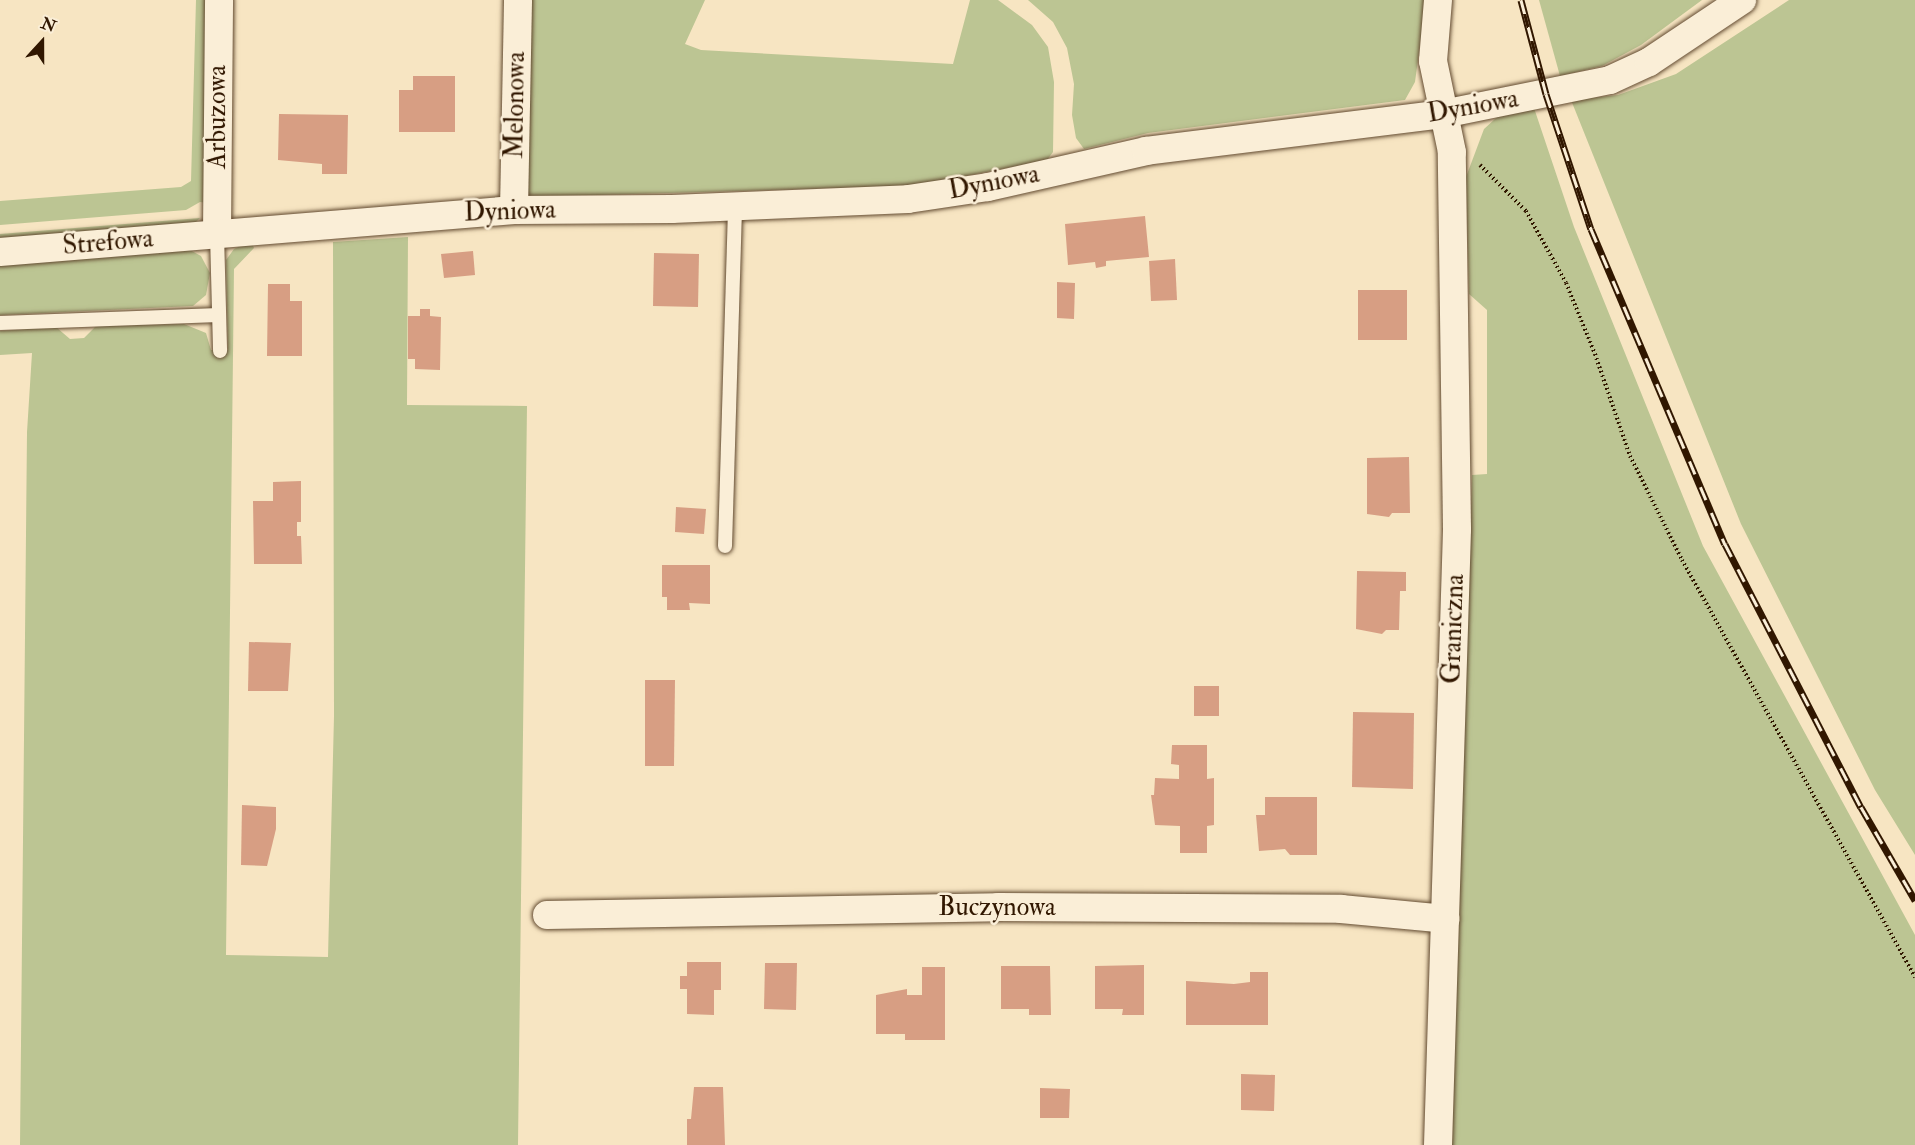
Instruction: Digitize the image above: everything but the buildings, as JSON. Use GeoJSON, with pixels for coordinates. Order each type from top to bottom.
{"type":"FeatureCollection","features":[{"type":"Feature","properties":{"kind":"street","name":"Arbuzowa"},"geometry":{"type":"LineString","coordinates":[[217,234],[219,0]]}},
{"type":"Feature","properties":{"kind":"street","name":"Melonowa"},"geometry":{"type":"LineString","coordinates":[[514,210],[518,0]]}},
{"type":"Feature","properties":{"kind":"street","name":"Graniczna"},"geometry":{"type":"LineString","coordinates":[[1438,0],[1433,61],[1452,152],[1457,530],[1438,1145]]}},
{"type":"Feature","properties":{"kind":"street","name":"Dyniowa"},"geometry":{"type":"LineString","coordinates":[[217,234],[514,210],[735,207],[908,199],[987,187],[1146,151],[1443,114],[1610,80],[1649,62],[1742,0]]}},
{"type":"Feature","properties":{"kind":"street","name":"Strefowa"},"geometry":{"type":"LineString","coordinates":[[0,252],[217,234]]}},
{"type":"Feature","properties":{"kind":"street","name":"Buczynowa"},"geometry":{"type":"LineString","coordinates":[[547,915],[1010,907],[1341,909],[1446,919]]}},
{"type":"Feature","properties":{"kind":"lane"},"geometry":{"type":"LineString","coordinates":[[725,546],[735,207]]}},
{"type":"Feature","properties":{"kind":"lane"},"geometry":{"type":"LineString","coordinates":[[217,234],[220,351]]}},
{"type":"Feature","properties":{"kind":"lane"},"geometry":{"type":"LineString","coordinates":[[0,322],[219,315]]}},
{"type":"Feature","properties":{"kind":"path"},"geometry":{"type":"LineString","coordinates":[[1452,152],[1486,168],[1526,212],[1566,283],[1595,354],[1630,456],[1688,570],[1915,977]]}},
{"type":"Feature","properties":{"kind":"green space"},"geometry":{"type":"Polygon","coordinates":[[[196,0],[210,0],[209,203],[200,202],[186,210],[0,225],[0,201],[181,187],[191,181],[196,0]]]}},
{"type":"Feature","properties":{"kind":"green space"},"geometry":{"type":"Polygon","coordinates":[[[530,0],[705,0],[685,44],[701,50],[953,64],[970,0],[998,0],[1032,25],[1048,47],[1054,82],[1053,152],[1047,160],[915,186],[527,197],[530,0]]]}},
{"type":"Feature","properties":{"kind":"green space"},"geometry":{"type":"Polygon","coordinates":[[[1028,0],[1426,0],[1415,82],[1405,100],[1148,133],[1084,149],[1076,138],[1072,115],[1074,84],[1067,48],[1053,22],[1028,0]]]}},
{"type":"Feature","properties":{"kind":"green space"},"geometry":{"type":"Polygon","coordinates":[[[1539,0],[1702,0],[1641,45],[1602,66],[1560,76],[1539,0]]]}},
{"type":"Feature","properties":{"kind":"green space"},"geometry":{"type":"Polygon","coordinates":[[[1789,0],[1915,0],[1915,855],[1875,790],[1741,524],[1571,100],[1618,95],[1676,74],[1789,0]]]}},
{"type":"Feature","properties":{"kind":"green space"},"geometry":{"type":"Polygon","coordinates":[[[1533,105],[1574,227],[1703,546],[1915,935],[1915,1145],[1452,1145],[1472,475],[1487,474],[1487,310],[1469,294],[1466,177],[1484,129],[1507,108],[1533,105]]]}},
{"type":"Feature","properties":{"kind":"green space"},"geometry":{"type":"Polygon","coordinates":[[[200,218],[195,223],[0,239],[0,234],[200,218]]]}},
{"type":"Feature","properties":{"kind":"green space"},"geometry":{"type":"Polygon","coordinates":[[[408,237],[407,405],[527,406],[518,1145],[20,1145],[27,432],[32,353],[0,355],[0,331],[56,327],[70,339],[84,338],[96,326],[184,324],[206,333],[211,350],[228,350],[226,260],[234,249],[251,241],[254,248],[234,269],[226,955],[328,957],[334,716],[333,242],[408,237]]]}},
{"type":"Feature","properties":{"kind":"green space"},"geometry":{"type":"Polygon","coordinates":[[[190,250],[201,256],[210,273],[206,295],[193,306],[0,315],[0,265],[190,250]]]}},
{"type":"Feature","properties":{"kind":"railway"},"geometry":{"type":"LineString","coordinates":[[1521,0],[1546,94],[1591,229],[1725,544],[1861,807],[1915,900]]}}]}
